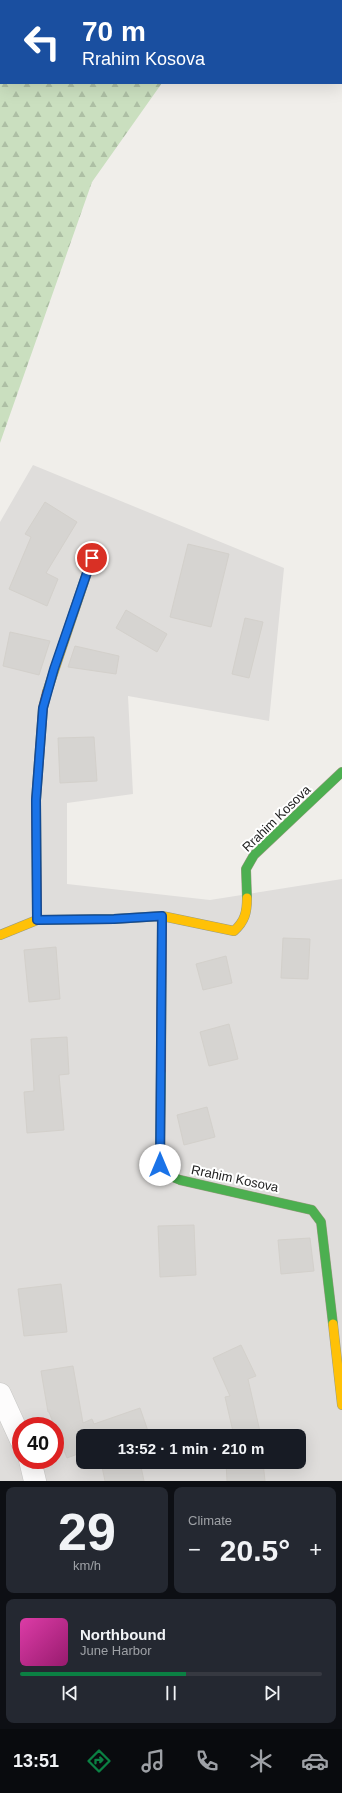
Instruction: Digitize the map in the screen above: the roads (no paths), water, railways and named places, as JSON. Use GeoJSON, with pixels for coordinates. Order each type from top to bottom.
{"type":"FeatureCollection","features":[{"type":"Feature","properties":{"kind":"street"},"geometry":{"type":"LineString","coordinates":[[37,920],[36,800],[43,708],[54,669],[92,558]]}},
{"type":"Feature","properties":{"kind":"street","name":"Rrahim Kosova"},"geometry":{"type":"LineString","coordinates":[[0,936],[37,920],[114,919],[162,916],[234,931],[242,923],[248,910],[246,869],[254,855],[342,772]]}},
{"type":"Feature","properties":{"kind":"street","name":"Rrahim Kosova"},"geometry":{"type":"LineString","coordinates":[[162,916],[160,1165],[168,1175],[180,1180],[273,1199],[312,1210],[321,1222],[342,1405]]}},
{"type":"Feature","properties":{"kind":"street"},"geometry":{"type":"LineString","coordinates":[[0,1394],[12,1420]]}},
{"type":"Feature","properties":{"kind":"street"},"geometry":{"type":"LineString","coordinates":[[32,1469],[35,1481]]}}]}
